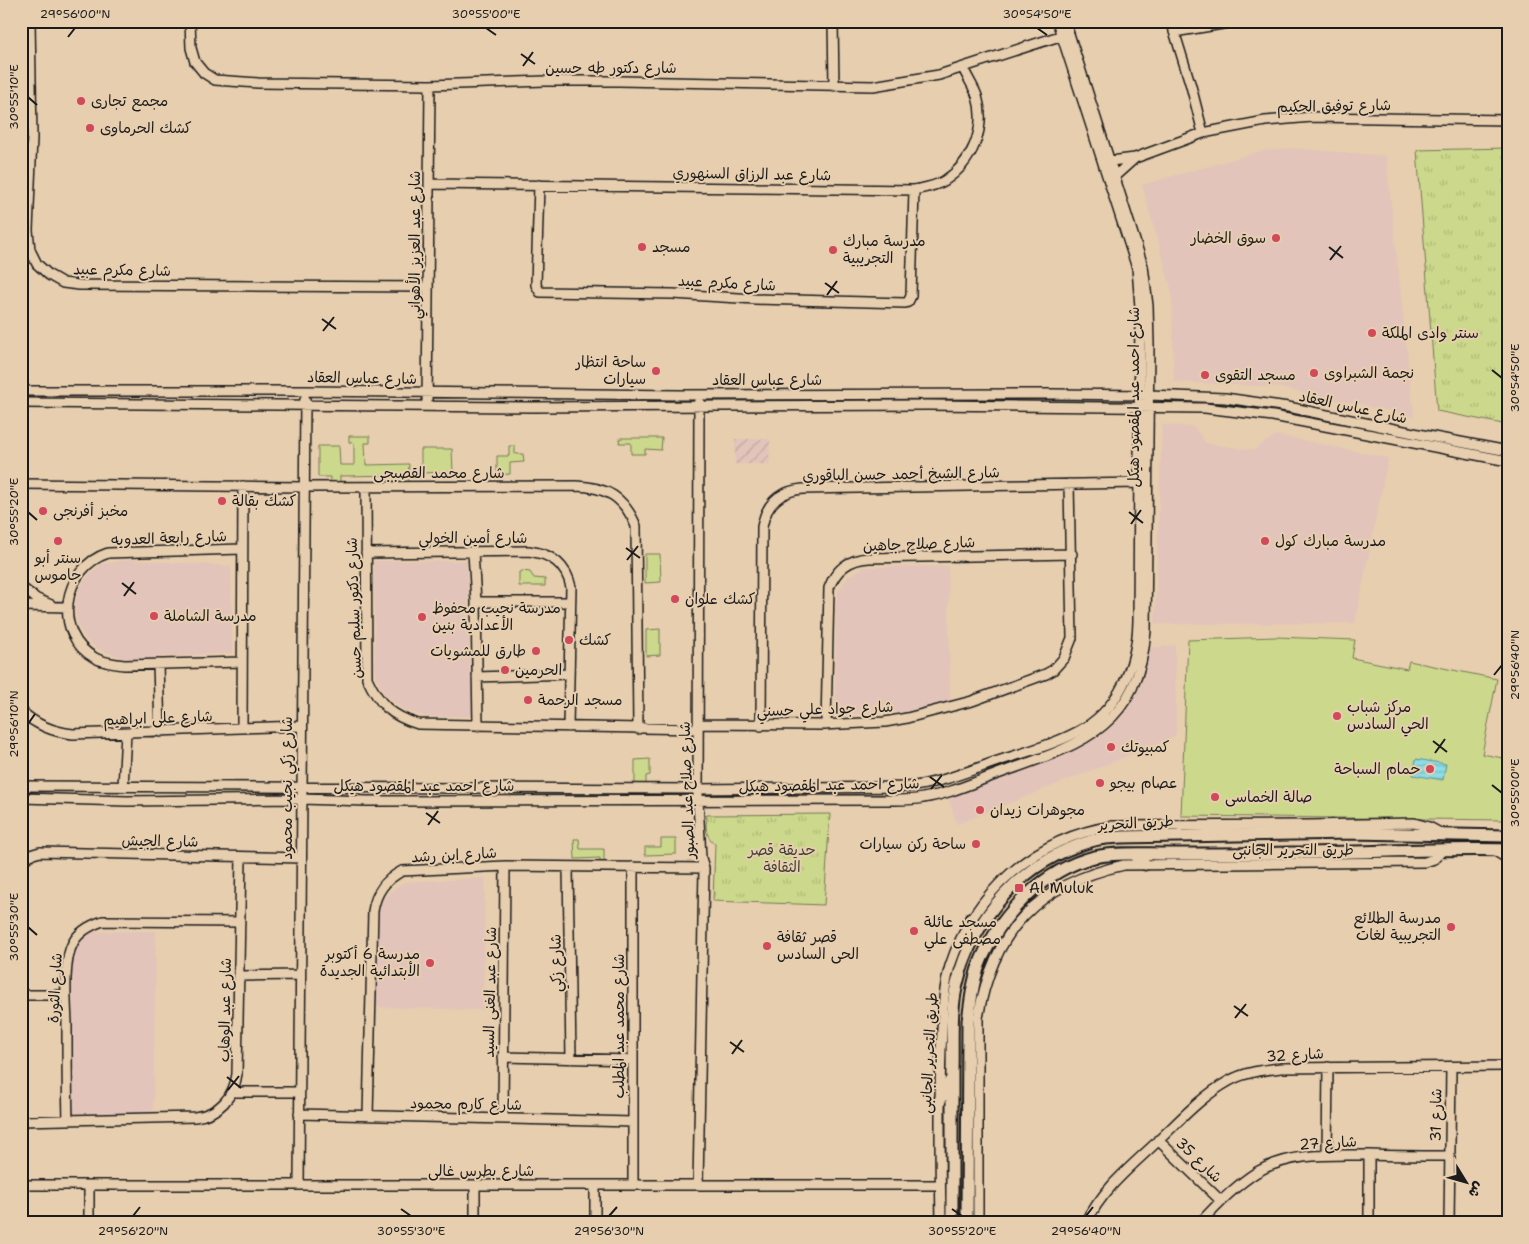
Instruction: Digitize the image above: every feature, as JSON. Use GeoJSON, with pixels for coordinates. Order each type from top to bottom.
{"type":"FeatureCollection","features":[{"type":"Feature","properties":{"kind":"street","name":"شارع مكرم عبيد"},"geometry":{"type":"LineString","coordinates":[[30,21],[32,138],[28,230],[30,250],[37,264],[49,275],[63,283],[79,285],[428,287]]}},
{"type":"Feature","properties":{"kind":"street","name":"شارع دكتور طه حسين"},"geometry":{"type":"LineString","coordinates":[[190,21],[191,48],[195,62],[204,73],[215,80],[233,82],[430,85],[554,81],[728,82],[873,86],[903,82],[963,68],[1065,34]]}},
{"type":"Feature","properties":{"kind":"street"},"geometry":{"type":"LineString","coordinates":[[833,21],[834,86]]}},
{"type":"Feature","properties":{"kind":"street","name":"شارع احمد عبد المقصود هيكل"},"geometry":{"type":"LineString","coordinates":[[21,786],[896,788],[928,784],[1026,752],[1067,737],[1089,724],[1107,708],[1121,689],[1128,675],[1137,646],[1139,483],[1145,395],[1148,306],[1143,266],[1111,161],[1065,34],[1057,21]]}},
{"type":"Feature","properties":{"kind":"street","name":"شارع احمد عبد المقصود هيكل"},"geometry":{"type":"LineString","coordinates":[[1065,21],[1065,34],[1137,268],[1145,395]]}},
{"type":"Feature","properties":{"kind":"street"},"geometry":{"type":"LineString","coordinates":[[1171,21],[1203,133]]}},
{"type":"Feature","properties":{"kind":"street"},"geometry":{"type":"LineString","coordinates":[[1174,32],[1241,21]]}},
{"type":"Feature","properties":{"kind":"street","name":"شارع عبد الرزاق السنهوري"},"geometry":{"type":"LineString","coordinates":[[429,184],[914,190],[944,181],[960,168],[972,152],[980,130],[981,112],[977,95],[963,68]]}},
{"type":"Feature","properties":{"kind":"street","name":"شارع عبد العزيز الأهواني"},"geometry":{"type":"LineString","coordinates":[[428,406],[430,85]]}},
{"type":"Feature","properties":{"kind":"street","name":"شارع توفيق الحكيم"},"geometry":{"type":"LineString","coordinates":[[1111,161],[1135,158],[1203,133],[1272,120],[1312,117],[1508,120]]}},
{"type":"Feature","properties":{"kind":"street","name":"شارع توفيق الحكيم"},"geometry":{"type":"LineString","coordinates":[[1115,176],[1135,158]]}},
{"type":"Feature","properties":{"kind":"street","name":"شارع مكرم عبيد"},"geometry":{"type":"LineString","coordinates":[[539,185],[536,286],[540,292],[674,294],[755,299],[905,303],[908,302],[911,296],[914,190]]}},
{"type":"Feature","properties":{"kind":"street","name":"شارع عباس العقاد"},"geometry":{"type":"LineString","coordinates":[[21,391],[1145,395],[1225,398],[1288,407],[1410,433],[1508,451]]}},
{"type":"Feature","properties":{"kind":"street","name":"شارع زكي نجيب محمود"},"geometry":{"type":"LineString","coordinates":[[299,1185],[305,391]]}},
{"type":"Feature","properties":{"kind":"street","name":"شارع صلاح عبد الصبور"},"geometry":{"type":"LineString","coordinates":[[698,1185],[704,868],[701,858],[698,801],[699,394]]}},
{"type":"Feature","properties":{"kind":"street","name":"شارع عباس العقاد"},"geometry":{"type":"LineString","coordinates":[[21,403],[1205,408],[1274,416],[1508,461]]}},
{"type":"Feature","properties":{"kind":"street","name":"شارع احمد عبد المقصود هيكل"},"geometry":{"type":"LineString","coordinates":[[21,798],[127,801],[301,799],[698,801],[896,800],[923,798],[942,794],[1049,756],[1080,742],[1095,732],[1119,709],[1128,695],[1138,672],[1145,648],[1144,407]]}},
{"type":"Feature","properties":{"kind":"street","name":"شارع الشيخ أحمد حسن الباقوري"},"geometry":{"type":"LineString","coordinates":[[760,726],[762,527],[768,508],[774,500],[788,492],[803,489],[1139,483]]}},
{"type":"Feature","properties":{"kind":"street","name":"شارع محمد القصبجى"},"geometry":{"type":"LineString","coordinates":[[21,484],[304,487],[593,486],[609,492],[626,506],[636,526],[638,728]]}},
{"type":"Feature","properties":{"kind":"street","name":"شارع جواد علي حسني"},"geometry":{"type":"LineString","coordinates":[[698,727],[885,722],[979,699],[1053,670],[1066,656],[1072,638],[1072,554],[1069,484]]}},
{"type":"Feature","properties":{"kind":"street"},"geometry":{"type":"LineString","coordinates":[[242,728],[243,486]]}},
{"type":"Feature","properties":{"kind":"street","name":"شارع دكتور سليم حسن"},"geometry":{"type":"LineString","coordinates":[[366,487],[367,678],[374,694],[393,714],[418,724],[638,728],[698,727]]}},
{"type":"Feature","properties":{"kind":"street","name":"شارع رابعة العدويه"},"geometry":{"type":"LineString","coordinates":[[242,549],[108,553],[90,562],[81,570],[74,580],[68,607],[71,630],[76,641],[85,651],[107,663],[125,665],[242,662]]}},
{"type":"Feature","properties":{"kind":"street","name":"شارع أمين الخولي"},"geometry":{"type":"LineString","coordinates":[[366,553],[529,551],[542,553],[558,561],[567,574],[571,587],[568,727]]}},
{"type":"Feature","properties":{"kind":"street"},"geometry":{"type":"LineString","coordinates":[[473,552],[476,602],[478,726]]}},
{"type":"Feature","properties":{"kind":"street","name":"شارع صلاح جاهين"},"geometry":{"type":"LineString","coordinates":[[826,725],[829,588],[836,573],[848,562],[861,558],[1072,554]]}},
{"type":"Feature","properties":{"kind":"street"},"geometry":{"type":"LineString","coordinates":[[21,587],[37,599],[53,606]]}},
{"type":"Feature","properties":{"kind":"street"},"geometry":{"type":"LineString","coordinates":[[476,602],[570,602]]}},
{"type":"Feature","properties":{"kind":"street"},"geometry":{"type":"LineString","coordinates":[[21,606],[68,607]]}},
{"type":"Feature","properties":{"kind":"street"},"geometry":{"type":"LineString","coordinates":[[158,664],[160,732]]}},
{"type":"Feature","properties":{"kind":"street"},"geometry":{"type":"LineString","coordinates":[[477,676],[569,674]]}},
{"type":"Feature","properties":{"kind":"street","name":"شارع على ابراهيم"},"geometry":{"type":"LineString","coordinates":[[21,711],[38,724],[61,733],[73,734],[301,726]]}},
{"type":"Feature","properties":{"kind":"street"},"geometry":{"type":"LineString","coordinates":[[1089,724],[1095,732]]}},
{"type":"Feature","properties":{"kind":"street"},"geometry":{"type":"LineString","coordinates":[[123,787],[126,733]]}},
{"type":"Feature","properties":{"kind":"street"},"geometry":{"type":"LineString","coordinates":[[896,788],[896,800]]}},
{"type":"Feature","properties":{"kind":"street","name":"طريق التحرير الجانبى"},"geometry":{"type":"LineString","coordinates":[[941,1223],[939,1102],[944,995],[950,968],[959,943],[971,919],[987,897],[1004,879],[1028,859],[1055,844],[1113,826],[1309,825],[1414,822],[1444,835]]}},
{"type":"Feature","properties":{"kind":"street"},"geometry":{"type":"LineString","coordinates":[[1147,826],[1157,836]]}},
{"type":"Feature","properties":{"kind":"street"},"geometry":{"type":"LineString","coordinates":[[1337,834],[1342,838],[1343,843],[1342,849],[1337,853]]}},
{"type":"Feature","properties":{"kind":"street"},"geometry":{"type":"LineString","coordinates":[[1369,834],[1366,842],[1371,853]]}},
{"type":"Feature","properties":{"kind":"street","name":"طريق التحرير"},"geometry":{"type":"LineString","coordinates":[[952,1223],[953,1019],[957,985],[967,952],[983,921],[1004,894],[1030,871],[1060,853],[1092,841],[1121,836],[1505,835]]}},
{"type":"Feature","properties":{"kind":"street"},"geometry":{"type":"LineString","coordinates":[[1492,850],[1508,859]]}},
{"type":"Feature","properties":{"kind":"street","name":"طريق التحرير"},"geometry":{"type":"LineString","coordinates":[[967,1223],[968,1021],[972,989],[982,959],[996,931],[1016,906],[1039,885],[1066,868],[1095,857],[1134,854],[1371,853],[1508,850]]}},
{"type":"Feature","properties":{"kind":"street","name":"طريق التحرير الجانبى"},"geometry":{"type":"LineString","coordinates":[[978,1223],[978,1018],[986,980],[992,963],[1006,938],[1024,915],[1045,896],[1069,882],[1096,871],[1124,865],[1425,862],[1434,860],[1442,851]]}},
{"type":"Feature","properties":{"kind":"street","name":"شارع الجيش"},"geometry":{"type":"LineString","coordinates":[[21,862],[30,855],[40,852],[301,858]]}},
{"type":"Feature","properties":{"kind":"street"},"geometry":{"type":"LineString","coordinates":[[1134,854],[1145,864]]}},
{"type":"Feature","properties":{"kind":"street","name":"شارع عبد الوهاب"},"geometry":{"type":"LineString","coordinates":[[232,1092],[237,1074],[241,856]]}},
{"type":"Feature","properties":{"kind":"street","name":"شارع ابن رشد"},"geometry":{"type":"LineString","coordinates":[[368,1116],[373,911],[379,891],[393,876],[402,871],[505,866],[704,868]]}},
{"type":"Feature","properties":{"kind":"street","name":"شارع عبد الغنى السيد"},"geometry":{"type":"LineString","coordinates":[[503,1119],[505,866]]}},
{"type":"Feature","properties":{"kind":"street","name":"شارع زكي"},"geometry":{"type":"LineString","coordinates":[[568,867],[571,1059]]}},
{"type":"Feature","properties":{"kind":"street","name":"شارع محمد عبد المطلب"},"geometry":{"type":"LineString","coordinates":[[633,867],[633,1185]]}},
{"type":"Feature","properties":{"kind":"street"},"geometry":{"type":"LineString","coordinates":[[971,919],[972,942]]}},
{"type":"Feature","properties":{"kind":"street","name":"شارع الثورة"},"geometry":{"type":"LineString","coordinates":[[68,1120],[67,963],[73,943],[86,928],[103,921],[240,922]]}},
{"type":"Feature","properties":{"kind":"street"},"geometry":{"type":"LineString","coordinates":[[240,976],[300,975]]}},
{"type":"Feature","properties":{"kind":"street"},"geometry":{"type":"LineString","coordinates":[[21,995],[66,995]]}},
{"type":"Feature","properties":{"kind":"street"},"geometry":{"type":"LineString","coordinates":[[503,1057],[633,1060]]}},
{"type":"Feature","properties":{"kind":"street","name":"شارع 32"},"geometry":{"type":"LineString","coordinates":[[1086,1223],[1093,1208],[1107,1188],[1209,1093],[1231,1080],[1255,1071],[1281,1068],[1508,1066]]}},
{"type":"Feature","properties":{"kind":"street","name":"شارع 31"},"geometry":{"type":"LineString","coordinates":[[1449,1223],[1451,1067]]}},
{"type":"Feature","properties":{"kind":"street"},"geometry":{"type":"LineString","coordinates":[[1327,1155],[1328,1068]]}},
{"type":"Feature","properties":{"kind":"street"},"geometry":{"type":"LineString","coordinates":[[939,1102],[952,1078]]}},
{"type":"Feature","properties":{"kind":"street"},"geometry":{"type":"LineString","coordinates":[[21,1120],[202,1116],[218,1108],[232,1092],[299,1092]]}},
{"type":"Feature","properties":{"kind":"street","name":"شارع كارم محمود"},"geometry":{"type":"LineString","coordinates":[[299,1114],[633,1122]]}},
{"type":"Feature","properties":{"kind":"street"},"geometry":{"type":"LineString","coordinates":[[967,1120],[978,1131]]}},
{"type":"Feature","properties":{"kind":"street","name":"شارع 35"},"geometry":{"type":"LineString","coordinates":[[1158,1140],[1220,1200]]}},
{"type":"Feature","properties":{"kind":"street","name":"شارع 27"},"geometry":{"type":"LineString","coordinates":[[1200,1223],[1220,1200],[1258,1172],[1280,1162],[1303,1156],[1327,1155],[1450,1156]]}},
{"type":"Feature","properties":{"kind":"street"},"geometry":{"type":"LineString","coordinates":[[1369,1156],[1369,1223]]}},
{"type":"Feature","properties":{"kind":"street","name":"شارع بطرس غالى"},"geometry":{"type":"LineString","coordinates":[[21,1185],[940,1185]]}},
{"type":"Feature","properties":{"kind":"street"},"geometry":{"type":"LineString","coordinates":[[89,1185],[89,1223]]}},
{"type":"Feature","properties":{"kind":"street"},"geometry":{"type":"LineString","coordinates":[[475,1185],[475,1223]]}},
{"type":"Feature","properties":{"kind":"street"},"geometry":{"type":"LineString","coordinates":[[595,1185],[595,1223]]}},
{"type":"Feature","properties":{"kind":"shaded area"},"geometry":{"type":"Polygon","coordinates":[[[37,21],[135,21],[135,29],[37,25],[37,21]]]}},
{"type":"Feature","properties":{"kind":"shaded area","name":"سوق الخضار"},"geometry":{"type":"Polygon","coordinates":[[[1291,148],[1386,156],[1414,417],[1276,387],[1174,382],[1172,291],[1142,185],[1262,151],[1291,148]]]}},
{"type":"Feature","properties":{"kind":"shaded area","name":"مدرسة مبارك كول"},"geometry":{"type":"Polygon","coordinates":[[[1162,425],[1194,427],[1206,443],[1230,447],[1254,450],[1276,435],[1388,458],[1355,623],[1155,624],[1162,425]]]}},
{"type":"Feature","properties":{"kind":"shaded area"},"geometry":{"type":"Polygon","coordinates":[[[735,439],[770,439],[769,464],[735,464],[735,439]]]}},
{"type":"Feature","properties":{"kind":"shaded area","name":"مدرسة الشاملة"},"geometry":{"type":"Polygon","coordinates":[[[129,560],[231,566],[232,653],[127,659],[100,650],[86,640],[77,624],[75,608],[78,590],[89,575],[102,564],[129,560]]]}},
{"type":"Feature","properties":{"kind":"shaded area","name":"مدرسة نجيب محفوظ الأعدادية بنين"},"geometry":{"type":"Polygon","coordinates":[[[374,561],[467,561],[472,716],[426,717],[402,709],[383,692],[375,674],[374,561]]]}},
{"type":"Feature","properties":{"kind":"shaded area"},"geometry":{"type":"Polygon","coordinates":[[[948,566],[950,701],[913,712],[835,714],[836,608],[838,590],[849,576],[864,567],[948,566]]]}},
{"type":"Feature","properties":{"kind":"shaded area"},"geometry":{"type":"Polygon","coordinates":[[[1175,645],[1176,732],[1174,736],[957,824],[948,797],[1044,762],[1099,735],[1120,717],[1135,697],[1149,648],[1175,645]]]}},
{"type":"Feature","properties":{"kind":"shaded area","name":"مدرسة 6 أكتوبر الأبتدائية الجديدة"},"geometry":{"type":"Polygon","coordinates":[[[485,878],[483,1010],[374,1007],[378,919],[382,900],[396,887],[406,882],[485,878]]]}},
{"type":"Feature","properties":{"kind":"shaded area"},"geometry":{"type":"Polygon","coordinates":[[[156,931],[153,1113],[73,1113],[72,956],[75,943],[87,932],[156,931]]]}},
{"type":"Feature","properties":{"kind":"green space"},"geometry":{"type":"Polygon","coordinates":[[[1508,148],[1508,425],[1437,411],[1417,150],[1508,148]]]}},
{"type":"Feature","properties":{"kind":"green space"},"geometry":{"type":"Polygon","coordinates":[[[349,436],[370,436],[370,443],[365,443],[366,465],[409,464],[408,482],[403,482],[403,475],[340,476],[340,484],[330,485],[330,477],[318,477],[318,446],[339,446],[340,465],[354,465],[354,443],[349,442],[349,436]]]}},
{"type":"Feature","properties":{"kind":"green space"},"geometry":{"type":"Polygon","coordinates":[[[620,438],[662,438],[661,450],[645,449],[645,454],[631,454],[631,443],[619,443],[620,438]]]}},
{"type":"Feature","properties":{"kind":"green space"},"geometry":{"type":"Polygon","coordinates":[[[509,446],[515,446],[515,454],[523,454],[524,462],[510,463],[510,474],[497,475],[497,456],[509,456],[509,446]]]}},
{"type":"Feature","properties":{"kind":"green space"},"geometry":{"type":"Polygon","coordinates":[[[421,449],[452,449],[453,472],[421,473],[421,449]]]}},
{"type":"Feature","properties":{"kind":"green space"},"geometry":{"type":"Polygon","coordinates":[[[645,554],[660,554],[661,582],[645,583],[645,554]]]}},
{"type":"Feature","properties":{"kind":"green space"},"geometry":{"type":"Polygon","coordinates":[[[519,572],[530,572],[534,578],[545,579],[545,586],[519,586],[519,572]]]}},
{"type":"Feature","properties":{"kind":"green space"},"geometry":{"type":"Polygon","coordinates":[[[660,629],[660,655],[646,656],[646,630],[660,629]]]}},
{"type":"Feature","properties":{"kind":"green space","name":"مركز شباب الحي السادس"},"geometry":{"type":"Polygon","coordinates":[[[1276,637],[1355,640],[1352,658],[1407,669],[1409,661],[1497,679],[1482,754],[1508,759],[1508,802],[1504,820],[1181,816],[1188,640],[1276,637]]]}},
{"type":"Feature","properties":{"kind":"green space"},"geometry":{"type":"Polygon","coordinates":[[[650,759],[650,775],[646,776],[646,786],[635,786],[635,760],[650,759]]]}},
{"type":"Feature","properties":{"kind":"green space","name":"حديقة قصر الثقافة"},"geometry":{"type":"Polygon","coordinates":[[[830,814],[824,905],[713,901],[715,844],[707,834],[707,815],[830,814]]]}},
{"type":"Feature","properties":{"kind":"green space"},"geometry":{"type":"Polygon","coordinates":[[[574,839],[579,839],[580,849],[604,849],[604,860],[607,861],[607,866],[600,866],[600,858],[575,859],[574,839]]]}},
{"type":"Feature","properties":{"kind":"green space"},"geometry":{"type":"Polygon","coordinates":[[[661,839],[676,839],[676,854],[645,855],[645,847],[661,847],[661,839]]]}},
{"type":"Feature","properties":{"kind":"water","name":"حمام السباحة"},"geometry":{"type":"Polygon","coordinates":[[[1416,759],[1446,764],[1443,780],[1413,775],[1416,759]]]}},
{"type":"Feature","properties":{"kind":"place","name":"مجمع تجارى"},"geometry":{"type":"Point","coordinates":[81,101]}},
{"type":"Feature","properties":{"kind":"place","name":"كشك الحرماوى"},"geometry":{"type":"Point","coordinates":[90,128]}},
{"type":"Feature","properties":{"kind":"place","name":"سوق الخضار"},"geometry":{"type":"Point","coordinates":[1276,238]}},
{"type":"Feature","properties":{"kind":"place","name":"مسجد"},"geometry":{"type":"Point","coordinates":[642,247]}},
{"type":"Feature","properties":{"kind":"place","name":"مدرسة مبارك التجريبية"},"geometry":{"type":"Point","coordinates":[833,250]}},
{"type":"Feature","properties":{"kind":"place","name":"سنتر وادى الملكة"},"geometry":{"type":"Point","coordinates":[1372,333]}},
{"type":"Feature","properties":{"kind":"place","name":"ساحة انتظار سيارات"},"geometry":{"type":"Point","coordinates":[656,371]}},
{"type":"Feature","properties":{"kind":"place","name":"نجمة الشبراوى"},"geometry":{"type":"Point","coordinates":[1314,373]}},
{"type":"Feature","properties":{"kind":"place","name":"مسجد التقوى"},"geometry":{"type":"Point","coordinates":[1205,375]}},
{"type":"Feature","properties":{"kind":"place","name":"كشك بقالة"},"geometry":{"type":"Point","coordinates":[222,501]}},
{"type":"Feature","properties":{"kind":"place","name":"مخبز أفرنجى"},"geometry":{"type":"Point","coordinates":[43,511]}},
{"type":"Feature","properties":{"kind":"place","name":"سنتر أبو جاموس"},"geometry":{"type":"Point","coordinates":[58,541]}},
{"type":"Feature","properties":{"kind":"place","name":"مدرسة مبارك كول"},"geometry":{"type":"Point","coordinates":[1265,541]}},
{"type":"Feature","properties":{"kind":"place","name":"كشك علوان"},"geometry":{"type":"Point","coordinates":[675,599]}},
{"type":"Feature","properties":{"kind":"place","name":"مدرسة الشاملة"},"geometry":{"type":"Point","coordinates":[154,616]}},
{"type":"Feature","properties":{"kind":"place","name":"مدرسة نجيب محفوظ الأعدادية بنين"},"geometry":{"type":"Point","coordinates":[422,617]}},
{"type":"Feature","properties":{"kind":"place","name":"كشك"},"geometry":{"type":"Point","coordinates":[569,640]}},
{"type":"Feature","properties":{"kind":"place","name":"طارق للمشويات"},"geometry":{"type":"Point","coordinates":[536,651]}},
{"type":"Feature","properties":{"kind":"place","name":"الحرمين"},"geometry":{"type":"Point","coordinates":[505,670]}},
{"type":"Feature","properties":{"kind":"place","name":"مسجد الرحمة"},"geometry":{"type":"Point","coordinates":[528,700]}},
{"type":"Feature","properties":{"kind":"place","name":"مركز شباب الحي السادس"},"geometry":{"type":"Point","coordinates":[1337,716]}},
{"type":"Feature","properties":{"kind":"place","name":"كمبيوتك"},"geometry":{"type":"Point","coordinates":[1111,747]}},
{"type":"Feature","properties":{"kind":"place","name":"حمام السباحة"},"geometry":{"type":"Point","coordinates":[1430,769]}},
{"type":"Feature","properties":{"kind":"place","name":"عصام بيجو"},"geometry":{"type":"Point","coordinates":[1100,783]}},
{"type":"Feature","properties":{"kind":"place","name":"صالة الخماسى"},"geometry":{"type":"Point","coordinates":[1215,797]}},
{"type":"Feature","properties":{"kind":"place","name":"مجوهرات زيدان"},"geometry":{"type":"Point","coordinates":[980,810]}},
{"type":"Feature","properties":{"kind":"place","name":"ساحة ركن سيارات"},"geometry":{"type":"Point","coordinates":[976,844]}},
{"type":"Feature","properties":{"kind":"place","name":"Al Muluk"},"geometry":{"type":"Point","coordinates":[1019,888]}},
{"type":"Feature","properties":{"kind":"place","name":"مدرسة الطلائع التجريبية لغات"},"geometry":{"type":"Point","coordinates":[1451,927]}},
{"type":"Feature","properties":{"kind":"place","name":"مسجد عائلة مصطفى علي"},"geometry":{"type":"Point","coordinates":[914,931]}},
{"type":"Feature","properties":{"kind":"place","name":"قصر ثقافة الحى السادس"},"geometry":{"type":"Point","coordinates":[767,946]}},
{"type":"Feature","properties":{"kind":"place","name":"مدرسة 6 أكتوبر الأبتدائية الجديدة"},"geometry":{"type":"Point","coordinates":[430,963]}}]}
